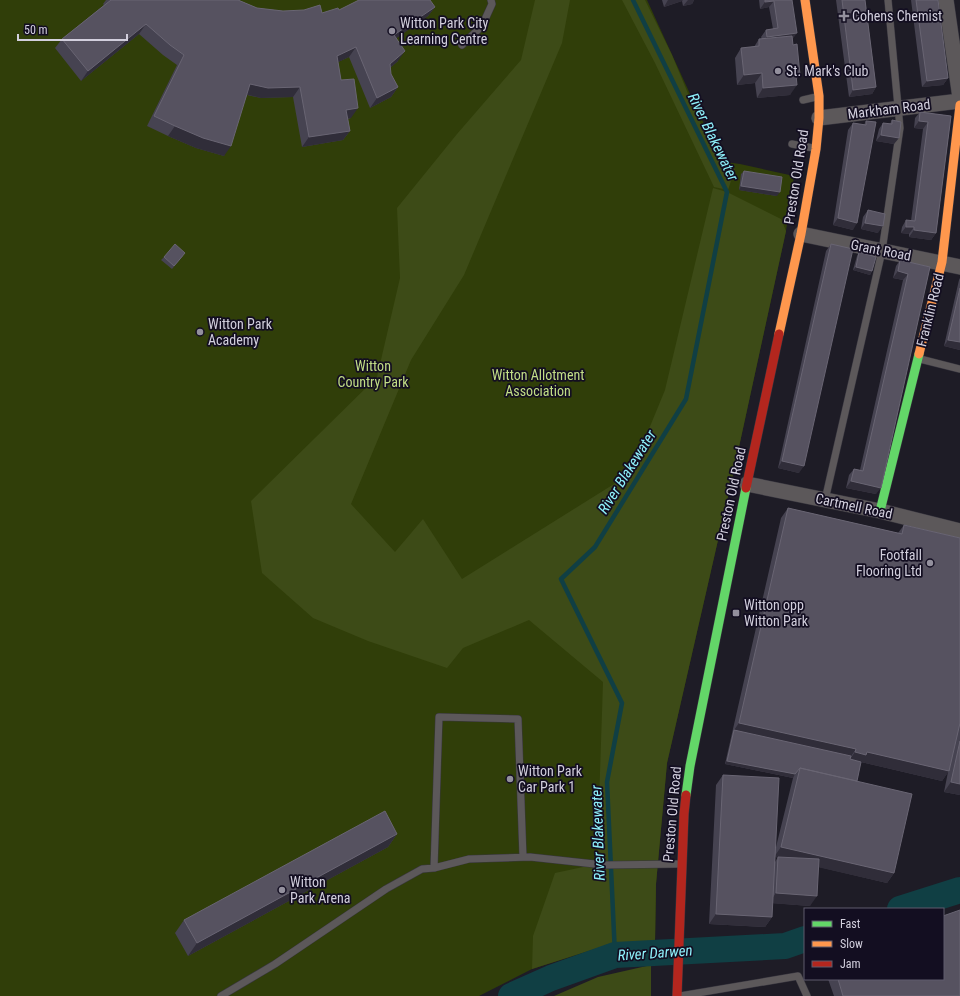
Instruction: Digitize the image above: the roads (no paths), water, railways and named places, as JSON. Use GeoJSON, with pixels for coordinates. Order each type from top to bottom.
{"type":"FeatureCollection","features":[{"type":"Feature","properties":{"kind":"main road","name":"Preston Old Road"},"geometry":{"type":"LineString","coordinates":[[678,996],[679,926],[684,814],[690,766],[747,484],[801,234],[816,148],[819,118],[819,96],[805,0]]}},
{"type":"Feature","properties":{"kind":"main road","name":"Franklin Road"},"geometry":{"type":"LineString","coordinates":[[880,511],[942,262],[960,105]]}},
{"type":"Feature","properties":{"kind":"street"},"geometry":{"type":"LineString","coordinates":[[946,0],[960,98]]}},
{"type":"Feature","properties":{"kind":"street","name":"Markham Road"},"geometry":{"type":"LineString","coordinates":[[819,118],[960,101]]}},
{"type":"Feature","properties":{"kind":"street","name":"Grant Road"},"geometry":{"type":"LineString","coordinates":[[801,234],[942,262],[960,267]]}},
{"type":"Feature","properties":{"kind":"street","name":"Cartmell Road"},"geometry":{"type":"LineString","coordinates":[[747,484],[880,511],[960,531]]}},
{"type":"Feature","properties":{"kind":"lane"},"geometry":{"type":"LineString","coordinates":[[462,45],[482,26],[492,4],[491,0]]}},
{"type":"Feature","properties":{"kind":"lane"},"geometry":{"type":"LineString","coordinates":[[825,500],[882,251],[900,128],[888,0]]}},
{"type":"Feature","properties":{"kind":"lane"},"geometry":{"type":"LineString","coordinates":[[803,100],[819,96]]}},
{"type":"Feature","properties":{"kind":"lane"},"geometry":{"type":"LineString","coordinates":[[792,144],[816,148]]}},
{"type":"Feature","properties":{"kind":"lane"},"geometry":{"type":"LineString","coordinates":[[918,358],[960,369]]}},
{"type":"Feature","properties":{"kind":"lane"},"geometry":{"type":"LineString","coordinates":[[434,868],[439,717],[518,719],[523,857]]}},
{"type":"Feature","properties":{"kind":"lane"},"geometry":{"type":"LineString","coordinates":[[221,996],[275,964],[386,889],[422,870],[469,859],[523,857],[604,865],[682,864]]}},
{"type":"Feature","properties":{"kind":"lane"},"geometry":{"type":"LineString","coordinates":[[678,996],[798,976],[807,996]]}},
{"type":"Feature","properties":{"kind":"waterway","name":"River Blakewater"},"geometry":{"type":"LineString","coordinates":[[615,955],[607,782],[622,703],[561,579],[595,547],[686,399],[727,192],[633,0]]}},
{"type":"Feature","properties":{"kind":"waterway","name":"River Darwen"},"geometry":{"type":"LineString","coordinates":[[903,908],[960,890]]}},
{"type":"Feature","properties":{"kind":"waterway","name":"River Darwen"},"geometry":{"type":"LineString","coordinates":[[511,996],[551,978],[615,955],[785,946],[804,939]]}},
{"type":"Feature","properties":{"kind":"place","name":"Cohens Chemist"},"geometry":{"type":"Point","coordinates":[844,16]}},
{"type":"Feature","properties":{"kind":"place","name":"Witton Park City Learning Centre"},"geometry":{"type":"Point","coordinates":[392,31]}},
{"type":"Feature","properties":{"kind":"place","name":"St. Mark's Club"},"geometry":{"type":"Point","coordinates":[778,71]}},
{"type":"Feature","properties":{"kind":"place","name":"Witton Park Academy"},"geometry":{"type":"Point","coordinates":[200,332]}},
{"type":"Feature","properties":{"kind":"place","name":"Footfall Flooring Ltd"},"geometry":{"type":"Point","coordinates":[930,563]}},
{"type":"Feature","properties":{"kind":"place","name":"Witton opp Witton Park"},"geometry":{"type":"Point","coordinates":[736,613]}},
{"type":"Feature","properties":{"kind":"place","name":"Witton Park Car Park 1"},"geometry":{"type":"Point","coordinates":[510,779]}},
{"type":"Feature","properties":{"kind":"place","name":"Witton Park Arena"},"geometry":{"type":"Point","coordinates":[282,890]}},
{"type":"Feature","properties":{"kind":"park label","name":"Witton Country Park"},"geometry":{"type":"Point","coordinates":[373,374]}},
{"type":"Feature","properties":{"kind":"park label","name":"Witton Allotment Association"},"geometry":{"type":"Point","coordinates":[538,384]}}]}
